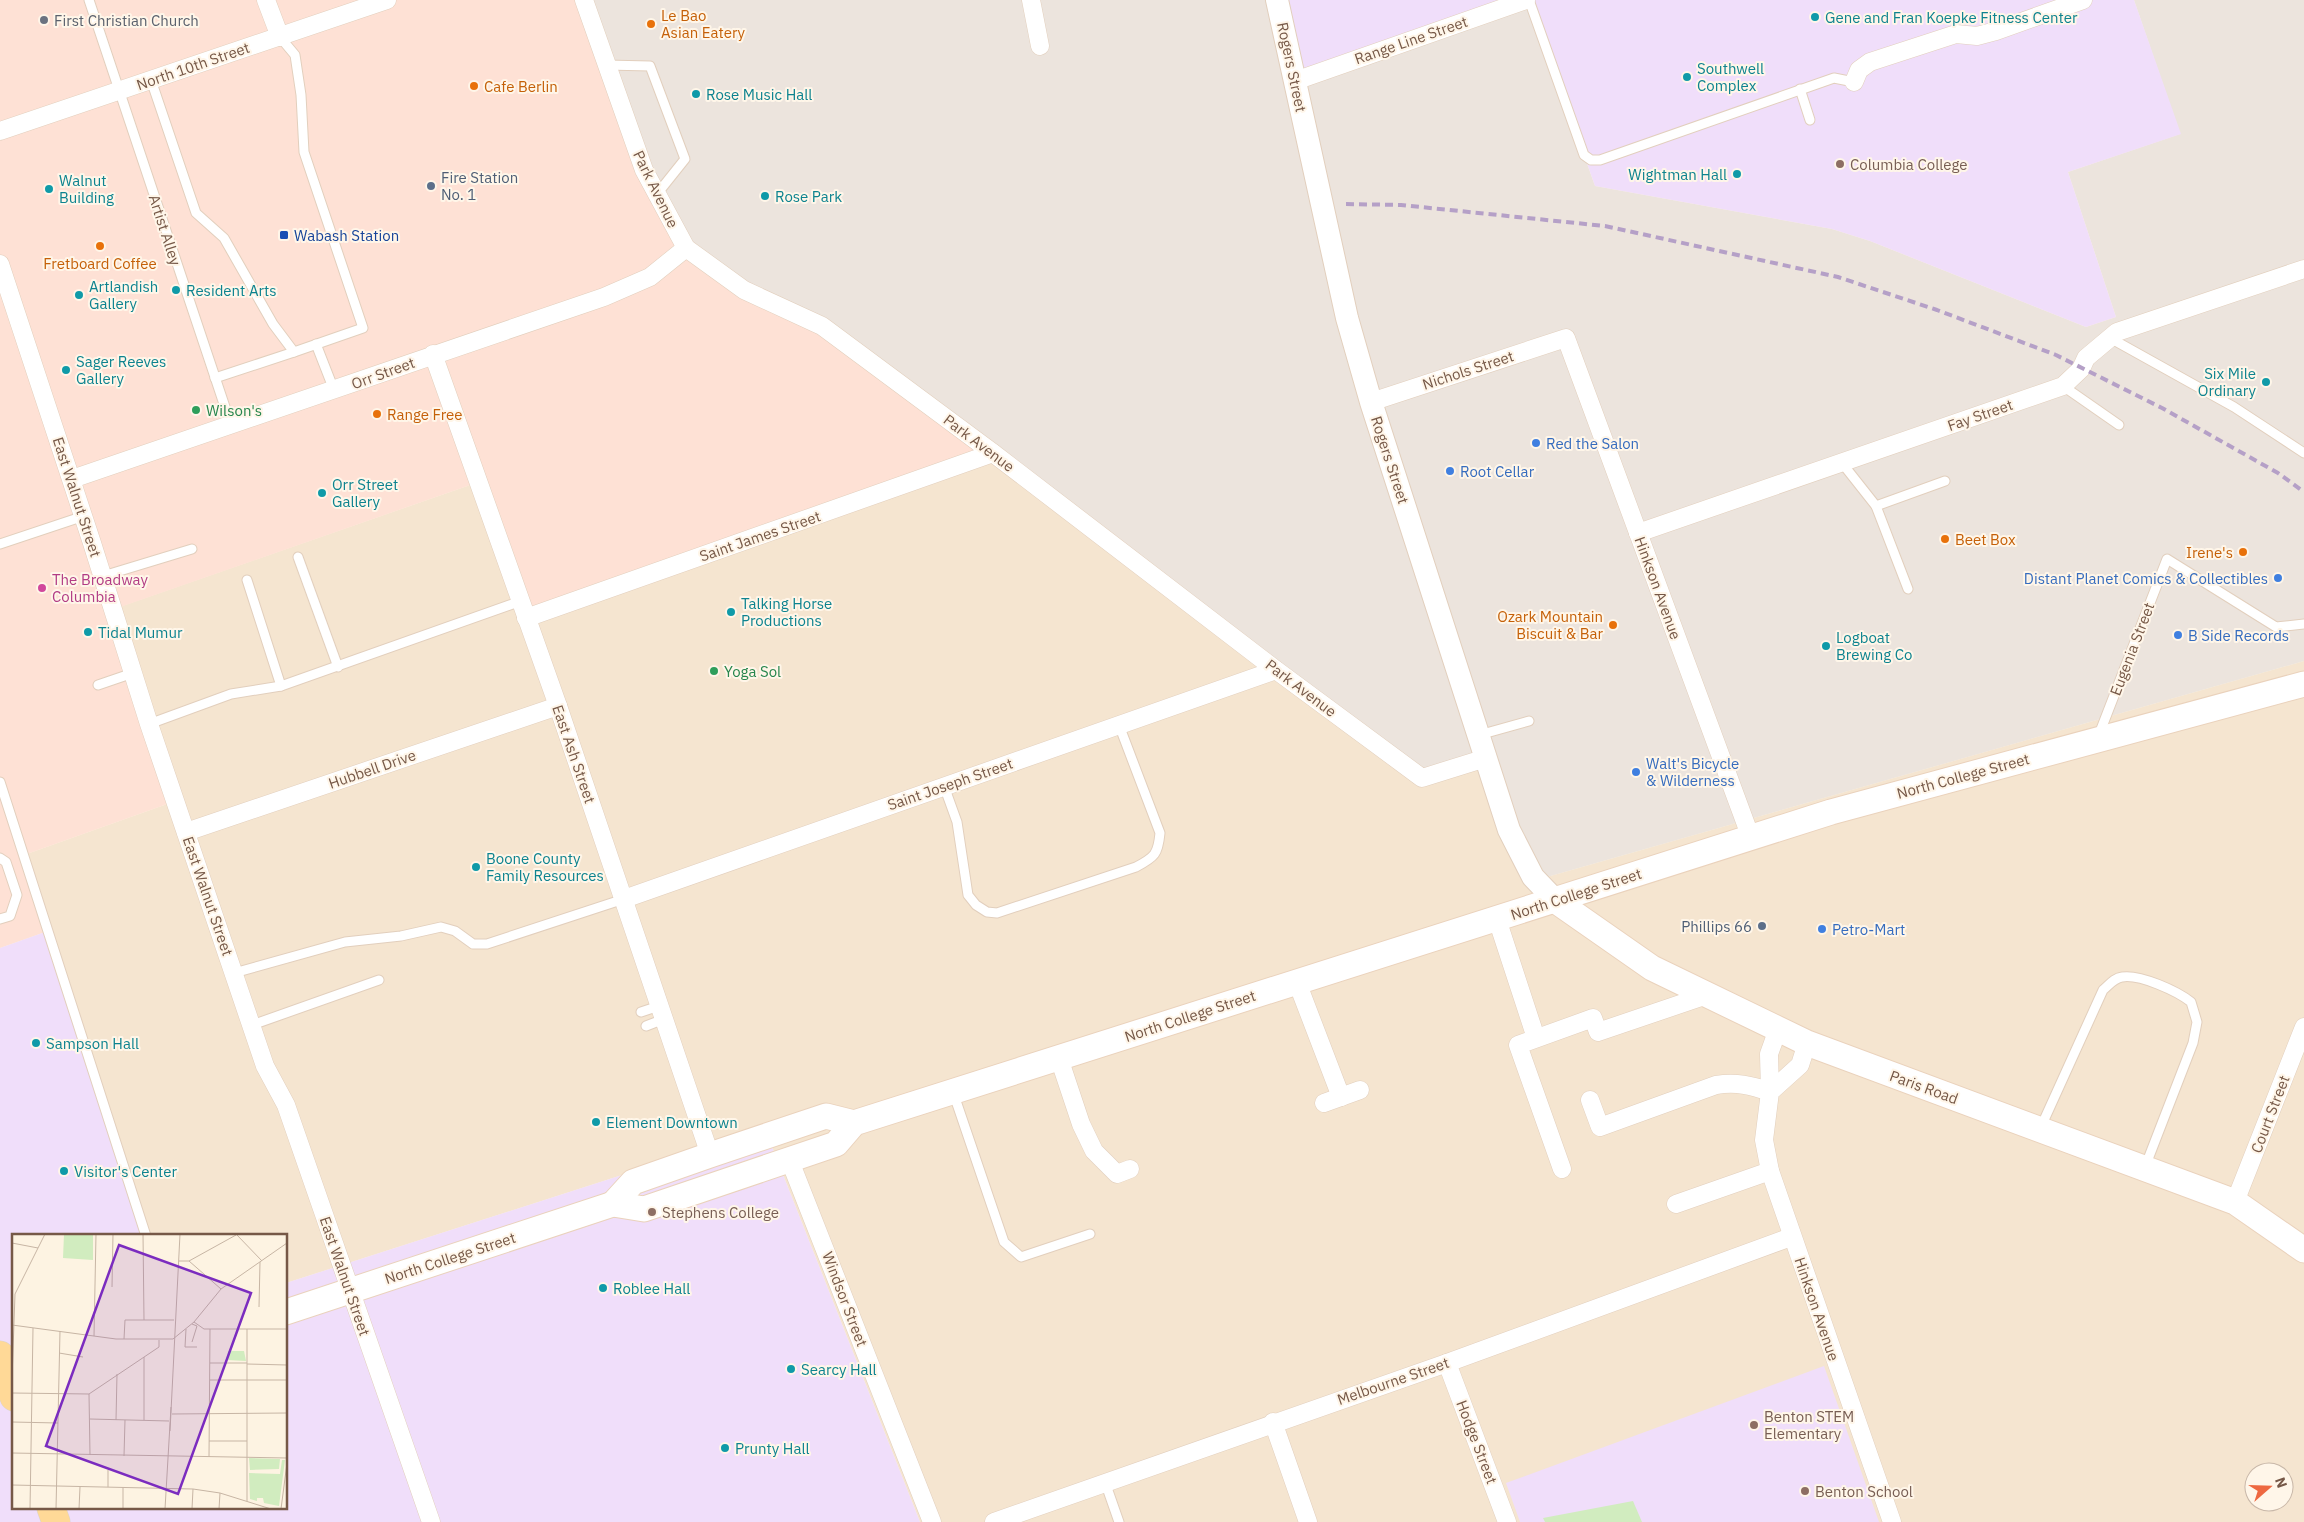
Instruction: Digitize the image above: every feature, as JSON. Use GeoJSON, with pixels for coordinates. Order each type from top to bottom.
{"type":"FeatureCollection","features":[{"type":"Feature","properties":{"kind":"main road","name":"North College Street"},"geometry":{"type":"LineString","coordinates":[[288,1311],[613,1204],[644,1209],[836,1144],[854,1123],[1831,812],[2304,684]]}},
{"type":"Feature","properties":{"kind":"main road","name":"Paris Road"},"geometry":{"type":"LineString","coordinates":[[1556,901],[1652,968],[1807,1043],[2235,1202],[2304,1250]]}},
{"type":"Feature","properties":{"kind":"main road"},"geometry":{"type":"LineString","coordinates":[[613,1204],[632,1182],[826,1116],[854,1123]]}},
{"type":"Feature","properties":{"kind":"main road"},"geometry":{"type":"LineString","coordinates":[[52,1510],[56,1522]]}},
{"type":"Feature","properties":{"kind":"street"},"geometry":{"type":"LineString","coordinates":[[266,0],[280,37]]}},
{"type":"Feature","properties":{"kind":"street","name":"North 10th Street"},"geometry":{"type":"LineString","coordinates":[[0,131],[386,0]]}},
{"type":"Feature","properties":{"kind":"street","name":"Park Avenue"},"geometry":{"type":"LineString","coordinates":[[584,0],[605,65],[644,170],[686,248],[744,290],[822,326],[993,453],[1276,670],[1422,778],[1486,758]]}},
{"type":"Feature","properties":{"kind":"street"},"geometry":{"type":"LineString","coordinates":[[1031,0],[1040,46]]}},
{"type":"Feature","properties":{"kind":"street","name":"Rogers Street"},"geometry":{"type":"LineString","coordinates":[[1277,0],[1347,318],[1371,402],[1509,830],[1534,877],[1556,901]]}},
{"type":"Feature","properties":{"kind":"street","name":"Range Line Street"},"geometry":{"type":"LineString","coordinates":[[1295,80],[1528,0]]}},
{"type":"Feature","properties":{"kind":"street"},"geometry":{"type":"LineString","coordinates":[[1854,82],[1859,70],[1870,62],[1956,34],[1977,36],[1996,31],[2083,0]]}},
{"type":"Feature","properties":{"kind":"street","name":"Orr Street"},"geometry":{"type":"LineString","coordinates":[[72,479],[604,297],[650,277],[686,248]]}},
{"type":"Feature","properties":{"kind":"street","name":"East Walnut Street"},"geometry":{"type":"LineString","coordinates":[[0,264],[84,516],[149,724],[265,1066],[286,1104],[431,1522]]}},
{"type":"Feature","properties":{"kind":"street","name":"Fay Street"},"geometry":{"type":"LineString","coordinates":[[1638,533],[2063,386],[2081,369],[2086,358],[2117,332],[2304,269]]}},
{"type":"Feature","properties":{"kind":"street","name":"Nichols Street"},"geometry":{"type":"LineString","coordinates":[[1371,402],[1566,338]]}},
{"type":"Feature","properties":{"kind":"street","name":"Hinkson Avenue"},"geometry":{"type":"LineString","coordinates":[[1566,338],[1751,838]]}},
{"type":"Feature","properties":{"kind":"street","name":"East Ash Street"},"geometry":{"type":"LineString","coordinates":[[434,354],[558,706],[710,1155]]}},
{"type":"Feature","properties":{"kind":"street","name":"Saint James Street"},"geometry":{"type":"LineString","coordinates":[[523,610],[993,453]]}},
{"type":"Feature","properties":{"kind":"street","name":"Saint Joseph Street"},"geometry":{"type":"LineString","coordinates":[[624,899],[1276,670]]}},
{"type":"Feature","properties":{"kind":"street","name":"Hubbell Drive"},"geometry":{"type":"LineString","coordinates":[[186,832],[558,706]]}},
{"type":"Feature","properties":{"kind":"street"},"geometry":{"type":"LineString","coordinates":[[1497,919],[1536,1038]]}},
{"type":"Feature","properties":{"kind":"street"},"geometry":{"type":"LineString","coordinates":[[1296,982],[1341,1097]]}},
{"type":"Feature","properties":{"kind":"street"},"geometry":{"type":"LineString","coordinates":[[1562,1169],[1518,1044],[1593,1018],[1598,1032],[1707,995]]}},
{"type":"Feature","properties":{"kind":"street","name":"Court Street"},"geometry":{"type":"LineString","coordinates":[[2235,1202],[2304,1026]]}},
{"type":"Feature","properties":{"kind":"street","name":"Hinkson Avenue"},"geometry":{"type":"LineString","coordinates":[[1778,1029],[1769,1054],[1770,1092],[1764,1140],[1770,1171],[1791,1237],[1892,1522]]}},
{"type":"Feature","properties":{"kind":"street"},"geometry":{"type":"LineString","coordinates":[[1590,1100],[1600,1127],[1716,1086],[1731,1083],[1748,1084],[1770,1092],[1800,1065],[1807,1043]]}},
{"type":"Feature","properties":{"kind":"street"},"geometry":{"type":"LineString","coordinates":[[1059,1058],[1081,1124],[1094,1151],[1117,1174],[1130,1169]]}},
{"type":"Feature","properties":{"kind":"street"},"geometry":{"type":"LineString","coordinates":[[1324,1103],[1360,1090]]}},
{"type":"Feature","properties":{"kind":"street","name":"Windsor Street"},"geometry":{"type":"LineString","coordinates":[[790,1161],[932,1522]]}},
{"type":"Feature","properties":{"kind":"street"},"geometry":{"type":"LineString","coordinates":[[1676,1204],[1770,1171]]}},
{"type":"Feature","properties":{"kind":"street","name":"Melbourne Street"},"geometry":{"type":"LineString","coordinates":[[994,1522],[1272,1422],[1447,1363],[1791,1237]]}},
{"type":"Feature","properties":{"kind":"street","name":"Hodge Street"},"geometry":{"type":"LineString","coordinates":[[1447,1363],[1507,1522]]}},
{"type":"Feature","properties":{"kind":"street"},"geometry":{"type":"LineString","coordinates":[[1272,1422],[1308,1522]]}},
{"type":"Feature","properties":{"kind":"lane","name":"Artist Alley"},"geometry":{"type":"LineString","coordinates":[[89,0],[232,425]]}},
{"type":"Feature","properties":{"kind":"lane"},"geometry":{"type":"LineString","coordinates":[[1528,0],[1584,155],[1591,160],[1600,160],[1834,78],[1854,82]]}},
{"type":"Feature","properties":{"kind":"lane"},"geometry":{"type":"LineString","coordinates":[[215,378],[363,328],[304,152],[301,95],[295,55],[280,37]]}},
{"type":"Feature","properties":{"kind":"lane"},"geometry":{"type":"LineString","coordinates":[[605,65],[650,66],[684,159],[657,194]]}},
{"type":"Feature","properties":{"kind":"lane"},"geometry":{"type":"LineString","coordinates":[[151,80],[196,213],[224,238],[273,324],[294,352]]}},
{"type":"Feature","properties":{"kind":"lane"},"geometry":{"type":"LineString","coordinates":[[1800,89],[1810,120]]}},
{"type":"Feature","properties":{"kind":"lane"},"geometry":{"type":"LineString","coordinates":[[2110,338],[2234,407],[2304,453]]}},
{"type":"Feature","properties":{"kind":"lane"},"geometry":{"type":"LineString","coordinates":[[316,344],[334,390]]}},
{"type":"Feature","properties":{"kind":"lane"},"geometry":{"type":"LineString","coordinates":[[2063,386],[2119,425]]}},
{"type":"Feature","properties":{"kind":"lane"},"geometry":{"type":"LineString","coordinates":[[1842,463],[1876,506],[1908,589]]}},
{"type":"Feature","properties":{"kind":"lane"},"geometry":{"type":"LineString","coordinates":[[1876,506],[1945,481]]}},
{"type":"Feature","properties":{"kind":"lane"},"geometry":{"type":"LineString","coordinates":[[0,544],[84,516]]}},
{"type":"Feature","properties":{"kind":"lane"},"geometry":{"type":"LineString","coordinates":[[103,576],[192,549]]}},
{"type":"Feature","properties":{"kind":"lane"},"geometry":{"type":"LineString","coordinates":[[298,557],[338,667]]}},
{"type":"Feature","properties":{"kind":"lane","name":"Eugenia Street"},"geometry":{"type":"LineString","coordinates":[[2098,739],[2167,559],[2276,628],[2304,624]]}},
{"type":"Feature","properties":{"kind":"lane"},"geometry":{"type":"LineString","coordinates":[[247,580],[282,686]]}},
{"type":"Feature","properties":{"kind":"lane"},"geometry":{"type":"LineString","coordinates":[[149,724],[231,694],[282,686],[523,610]]}},
{"type":"Feature","properties":{"kind":"lane"},"geometry":{"type":"LineString","coordinates":[[98,686],[133,674]]}},
{"type":"Feature","properties":{"kind":"lane"},"geometry":{"type":"LineString","coordinates":[[1479,735],[1529,720]]}},
{"type":"Feature","properties":{"kind":"lane"},"geometry":{"type":"LineString","coordinates":[[944,786],[957,822],[968,895],[976,905],[987,912],[997,914],[1136,867],[1152,859],[1159,848],[1160,833],[1119,725]]}},
{"type":"Feature","properties":{"kind":"lane"},"geometry":{"type":"LineString","coordinates":[[0,782],[145,1234]]}},
{"type":"Feature","properties":{"kind":"lane"},"geometry":{"type":"LineString","coordinates":[[0,858],[6,862],[17,895],[10,916],[0,919]]}},
{"type":"Feature","properties":{"kind":"lane"},"geometry":{"type":"LineString","coordinates":[[234,973],[345,942],[401,936],[441,927],[455,931],[473,944],[486,944],[624,899]]}},
{"type":"Feature","properties":{"kind":"lane"},"geometry":{"type":"LineString","coordinates":[[2040,1129],[2103,990],[2114,980],[2121,977],[2145,979],[2191,1002],[2198,1022],[2193,1043],[2144,1168]]}},
{"type":"Feature","properties":{"kind":"lane"},"geometry":{"type":"LineString","coordinates":[[252,1025],[379,980]]}},
{"type":"Feature","properties":{"kind":"lane"},"geometry":{"type":"LineString","coordinates":[[641,1012],[662,1012]]}},
{"type":"Feature","properties":{"kind":"lane"},"geometry":{"type":"LineString","coordinates":[[646,1026],[662,1012]]}},
{"type":"Feature","properties":{"kind":"lane"},"geometry":{"type":"LineString","coordinates":[[953,1092],[1004,1242],[1020,1257],[1090,1234]]}},
{"type":"Feature","properties":{"kind":"lane"},"geometry":{"type":"LineString","coordinates":[[1104,1482],[1119,1522]]}},
{"type":"Feature","properties":{"kind":"shaded area"},"geometry":{"type":"Polygon","coordinates":[[[0,0],[584,0],[822,326],[993,453],[526,622],[476,483],[106,612],[170,803],[24,855],[48,931],[0,948],[0,0]]]}},
{"type":"Feature","properties":{"kind":"shaded area"},"geometry":{"type":"Polygon","coordinates":[[[584,0],[1529,0],[1595,186],[1832,229],[1870,241],[2086,327],[2116,317],[2068,172],[2180,134],[2134,0],[2304,0],[2304,661],[1540,879],[1487,757],[1422,777],[822,326],[744,290],[670,222],[584,0]]]}},
{"type":"Feature","properties":{"kind":"shaded area"},"geometry":{"type":"Polygon","coordinates":[[[1277,0],[1526,0],[1295,81],[1277,0]]]}},
{"type":"Feature","properties":{"kind":"shaded area","name":"Columbia College"},"geometry":{"type":"Polygon","coordinates":[[[1529,0],[2134,0],[2181,134],[2068,172],[2116,317],[2086,327],[1870,241],[1832,229],[1595,186],[1529,0]]]}},
{"type":"Feature","properties":{"kind":"shaded area"},"geometry":{"type":"Polygon","coordinates":[[[993,453],[1487,756],[1540,879],[2304,661],[2304,1522],[920,1522],[765,1129],[288,1282],[288,1234],[146,1234],[24,855],[170,803],[105,612],[476,483],[993,453]]]}},
{"type":"Feature","properties":{"kind":"shaded area","name":"Stephens College"},"geometry":{"type":"Polygon","coordinates":[[[48,931],[146,1234],[12,1234],[12,1510],[288,1510],[288,1282],[765,1129],[920,1522],[0,1522],[0,948],[48,931]]]}},
{"type":"Feature","properties":{"kind":"shaded area","name":"Benton STEM Elementary"},"geometry":{"type":"Polygon","coordinates":[[[1824,1366],[1879,1522],[1520,1522],[1506,1483],[1824,1366]]]}},
{"type":"Feature","properties":{"kind":"green space"},"geometry":{"type":"Polygon","coordinates":[[[1633,1501],[1642,1522],[1545,1522],[1543,1518],[1633,1501]]]}},
{"type":"Feature","properties":{"kind":"railway"},"geometry":{"type":"LineString","coordinates":[[1346,204],[1401,205],[1605,226],[1838,277],[1937,310],[2056,355],[2162,408],[2278,473],[2304,492]]}},
{"type":"Feature","properties":{"kind":"place","name":"Gene and Fran Koepke Fitness Center"},"geometry":{"type":"Point","coordinates":[1815,17]}},
{"type":"Feature","properties":{"kind":"place","name":"First Christian Church"},"geometry":{"type":"Point","coordinates":[44,20]}},
{"type":"Feature","properties":{"kind":"place","name":"Le Bao Asian Eatery"},"geometry":{"type":"Point","coordinates":[651,24]}},
{"type":"Feature","properties":{"kind":"place","name":"Southwell Complex"},"geometry":{"type":"Point","coordinates":[1687,77]}},
{"type":"Feature","properties":{"kind":"place","name":"Cafe Berlin"},"geometry":{"type":"Point","coordinates":[474,86]}},
{"type":"Feature","properties":{"kind":"place","name":"Rose Music Hall"},"geometry":{"type":"Point","coordinates":[696,94]}},
{"type":"Feature","properties":{"kind":"place","name":"Columbia College"},"geometry":{"type":"Point","coordinates":[1840,164]}},
{"type":"Feature","properties":{"kind":"place","name":"Wightman Hall"},"geometry":{"type":"Point","coordinates":[1737,174]}},
{"type":"Feature","properties":{"kind":"place","name":"Fire Station No. 1"},"geometry":{"type":"Point","coordinates":[431,186]}},
{"type":"Feature","properties":{"kind":"place","name":"Walnut Building"},"geometry":{"type":"Point","coordinates":[49,189]}},
{"type":"Feature","properties":{"kind":"place","name":"Rose Park"},"geometry":{"type":"Point","coordinates":[765,196]}},
{"type":"Feature","properties":{"kind":"place","name":"Wabash Station"},"geometry":{"type":"Point","coordinates":[284,235]}},
{"type":"Feature","properties":{"kind":"place","name":"Fretboard Coffee"},"geometry":{"type":"Point","coordinates":[100,246]}},
{"type":"Feature","properties":{"kind":"place","name":"Resident Arts"},"geometry":{"type":"Point","coordinates":[176,290]}},
{"type":"Feature","properties":{"kind":"place","name":"Artlandish Gallery"},"geometry":{"type":"Point","coordinates":[79,295]}},
{"type":"Feature","properties":{"kind":"place","name":"Sager Reeves Gallery"},"geometry":{"type":"Point","coordinates":[66,370]}},
{"type":"Feature","properties":{"kind":"place","name":"Six Mile Ordinary"},"geometry":{"type":"Point","coordinates":[2266,382]}},
{"type":"Feature","properties":{"kind":"place","name":"Wilson's"},"geometry":{"type":"Point","coordinates":[196,410]}},
{"type":"Feature","properties":{"kind":"place","name":"Range Free"},"geometry":{"type":"Point","coordinates":[377,414]}},
{"type":"Feature","properties":{"kind":"place","name":"Red the Salon"},"geometry":{"type":"Point","coordinates":[1536,443]}},
{"type":"Feature","properties":{"kind":"place","name":"Root Cellar"},"geometry":{"type":"Point","coordinates":[1450,471]}},
{"type":"Feature","properties":{"kind":"place","name":"Orr Street Gallery"},"geometry":{"type":"Point","coordinates":[322,493]}},
{"type":"Feature","properties":{"kind":"place","name":"Beet Box"},"geometry":{"type":"Point","coordinates":[1945,539]}},
{"type":"Feature","properties":{"kind":"place","name":"Irene's"},"geometry":{"type":"Point","coordinates":[2243,552]}},
{"type":"Feature","properties":{"kind":"place","name":"Distant Planet Comics & Collectibles"},"geometry":{"type":"Point","coordinates":[2278,578]}},
{"type":"Feature","properties":{"kind":"place","name":"The Broadway Columbia"},"geometry":{"type":"Point","coordinates":[42,588]}},
{"type":"Feature","properties":{"kind":"place","name":"Talking Horse Productions"},"geometry":{"type":"Point","coordinates":[731,612]}},
{"type":"Feature","properties":{"kind":"place","name":"Ozark Mountain Biscuit & Bar"},"geometry":{"type":"Point","coordinates":[1613,625]}},
{"type":"Feature","properties":{"kind":"place","name":"Tidal Mumur"},"geometry":{"type":"Point","coordinates":[88,632]}},
{"type":"Feature","properties":{"kind":"place","name":"B Side Records"},"geometry":{"type":"Point","coordinates":[2178,635]}},
{"type":"Feature","properties":{"kind":"place","name":"Logboat Brewing Co"},"geometry":{"type":"Point","coordinates":[1826,646]}},
{"type":"Feature","properties":{"kind":"place","name":"Yoga Sol"},"geometry":{"type":"Point","coordinates":[714,671]}},
{"type":"Feature","properties":{"kind":"place","name":"Walt's Bicycle & Wilderness"},"geometry":{"type":"Point","coordinates":[1636,772]}},
{"type":"Feature","properties":{"kind":"place","name":"Boone County Family Resources"},"geometry":{"type":"Point","coordinates":[476,867]}},
{"type":"Feature","properties":{"kind":"place","name":"Phillips 66"},"geometry":{"type":"Point","coordinates":[1762,926]}},
{"type":"Feature","properties":{"kind":"place","name":"Petro-Mart"},"geometry":{"type":"Point","coordinates":[1822,929]}},
{"type":"Feature","properties":{"kind":"place","name":"Sampson Hall"},"geometry":{"type":"Point","coordinates":[36,1043]}},
{"type":"Feature","properties":{"kind":"place","name":"Element Downtown"},"geometry":{"type":"Point","coordinates":[596,1122]}},
{"type":"Feature","properties":{"kind":"place","name":"Visitor's Center"},"geometry":{"type":"Point","coordinates":[64,1171]}},
{"type":"Feature","properties":{"kind":"place","name":"Stephens College"},"geometry":{"type":"Point","coordinates":[652,1212]}},
{"type":"Feature","properties":{"kind":"place","name":"Roblee Hall"},"geometry":{"type":"Point","coordinates":[603,1288]}},
{"type":"Feature","properties":{"kind":"place","name":"Searcy Hall"},"geometry":{"type":"Point","coordinates":[791,1369]}},
{"type":"Feature","properties":{"kind":"place","name":"Benton STEM Elementary"},"geometry":{"type":"Point","coordinates":[1754,1425]}},
{"type":"Feature","properties":{"kind":"place","name":"Prunty Hall"},"geometry":{"type":"Point","coordinates":[725,1448]}},
{"type":"Feature","properties":{"kind":"place","name":"Benton School"},"geometry":{"type":"Point","coordinates":[1805,1491]}}]}
